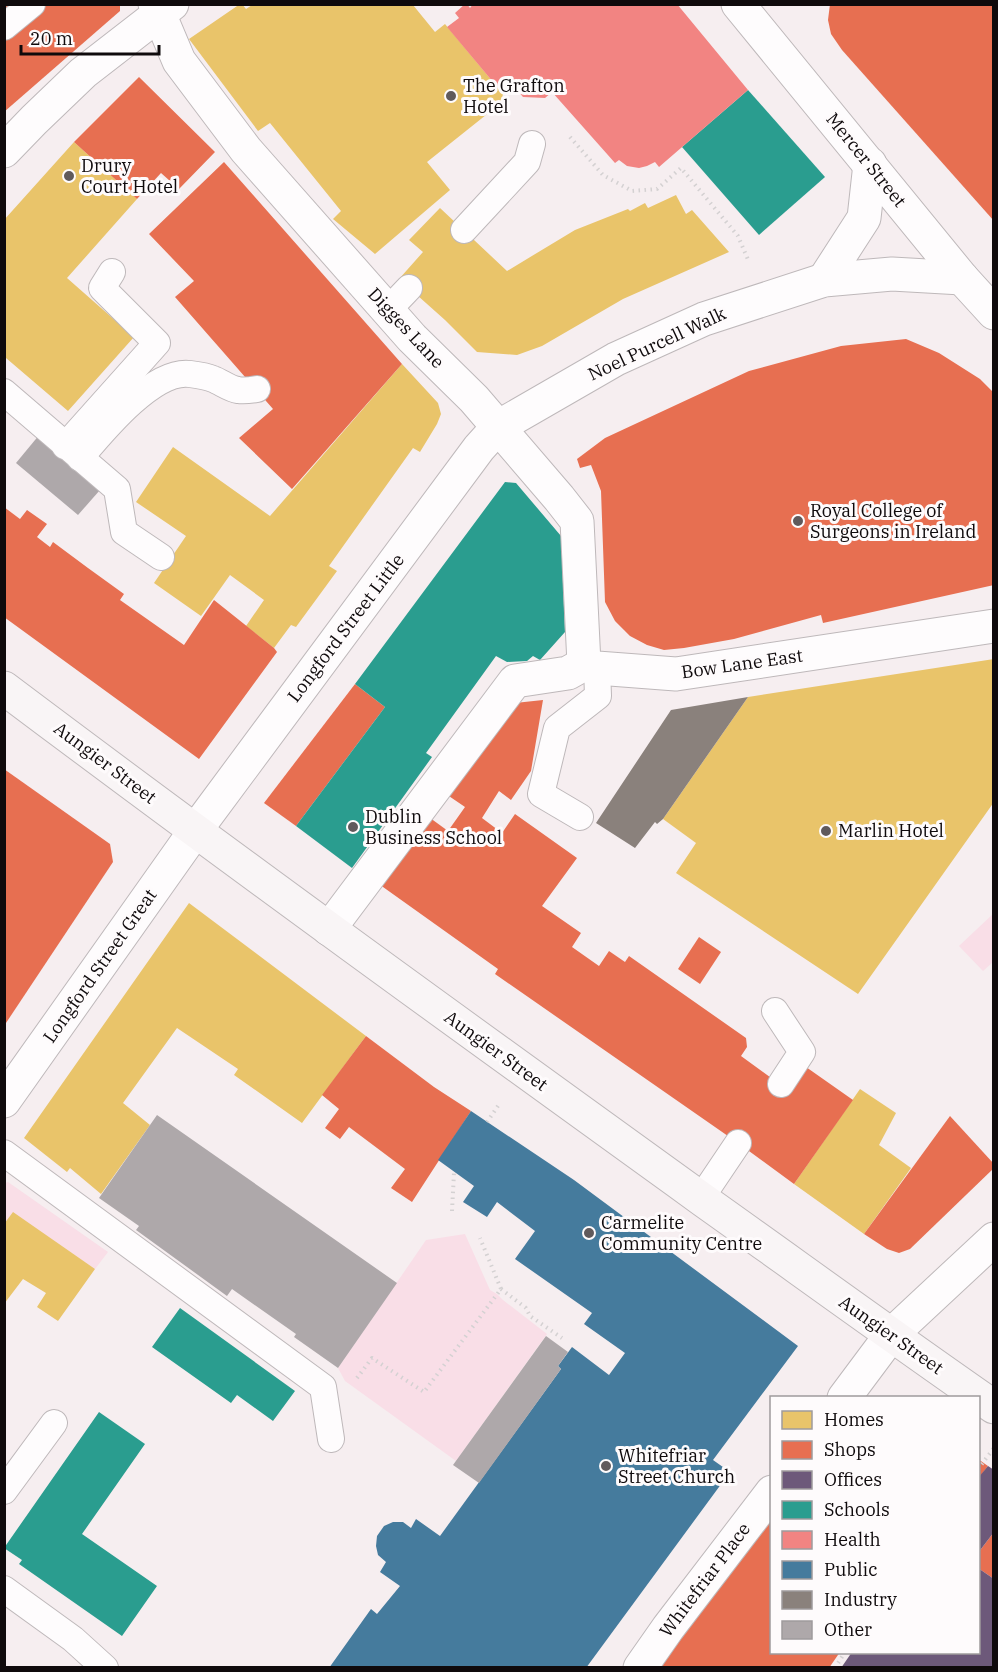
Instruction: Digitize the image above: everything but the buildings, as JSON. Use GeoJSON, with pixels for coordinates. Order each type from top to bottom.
{"type":"FeatureCollection","features":[{"type":"Feature","properties":{"kind":"main road","name":"Aungier Street"},"geometry":{"type":"LineString","coordinates":[[4,688],[522,1070],[977,1396]]}},
{"type":"Feature","properties":{"kind":"main road","name":"Aungier Street"},"geometry":{"type":"LineString","coordinates":[[980,1398],[993,1407]]}},
{"type":"Feature","properties":{"kind":"street","name":"Mercer Street"},"geometry":{"type":"LineString","coordinates":[[739,5],[993,313]]}},
{"type":"Feature","properties":{"kind":"street"},"geometry":{"type":"LineString","coordinates":[[4,151],[83,73],[162,8]]}},
{"type":"Feature","properties":{"kind":"street","name":"Digges Lane"},"geometry":{"type":"LineString","coordinates":[[162,8],[179,62],[246,150],[399,299],[412,338],[474,399],[577,521],[591,666]]}},
{"type":"Feature","properties":{"kind":"street"},"geometry":{"type":"LineString","coordinates":[[824,280],[864,218],[870,164]]}},
{"type":"Feature","properties":{"kind":"street","name":"Noel Purcell Walk"},"geometry":{"type":"LineString","coordinates":[[498,427],[616,359],[704,318],[824,280],[892,274],[962,278]]}},
{"type":"Feature","properties":{"kind":"street","name":"Longford Street Little"},"geometry":{"type":"LineString","coordinates":[[195,831],[479,448],[498,427]]}},
{"type":"Feature","properties":{"kind":"street","name":"Bow Lane East"},"geometry":{"type":"LineString","coordinates":[[329,928],[514,681],[568,673],[591,666],[676,674],[993,626]]}},
{"type":"Feature","properties":{"kind":"street","name":"Longford Street Great"},"geometry":{"type":"LineString","coordinates":[[4,1101],[195,831]]}},
{"type":"Feature","properties":{"kind":"street"},"geometry":{"type":"LineString","coordinates":[[845,1396],[891,1335],[993,1239]]}},
{"type":"Feature","properties":{"kind":"street","name":"Whitefriar Place"},"geometry":{"type":"LineString","coordinates":[[640,1668],[770,1493]]}},
{"type":"Feature","properties":{"kind":"lane"},"geometry":{"type":"LineString","coordinates":[[4,27],[32,4]]}},
{"type":"Feature","properties":{"kind":"lane"},"geometry":{"type":"LineString","coordinates":[[464,230],[527,162],[532,144]]}},
{"type":"Feature","properties":{"kind":"lane"},"geometry":{"type":"LineString","coordinates":[[73,452],[157,343],[102,288],[112,272]]}},
{"type":"Feature","properties":{"kind":"lane"},"geometry":{"type":"LineString","coordinates":[[73,452],[103,431],[133,401],[168,377],[188,373],[212,378],[238,390],[257,390]]}},
{"type":"Feature","properties":{"kind":"lane"},"geometry":{"type":"LineString","coordinates":[[4,392],[117,489],[124,532],[161,557]]}},
{"type":"Feature","properties":{"kind":"lane"},"geometry":{"type":"LineString","coordinates":[[580,817],[541,794],[557,728],[598,696],[591,666]]}},
{"type":"Feature","properties":{"kind":"lane"},"geometry":{"type":"LineString","coordinates":[[775,1011],[802,1052],[781,1084]]}},
{"type":"Feature","properties":{"kind":"lane"},"geometry":{"type":"LineString","coordinates":[[701,1198],[738,1143]]}},
{"type":"Feature","properties":{"kind":"lane"},"geometry":{"type":"LineString","coordinates":[[4,1153],[323,1387],[331,1438]]}},
{"type":"Feature","properties":{"kind":"lane"},"geometry":{"type":"LineString","coordinates":[[4,1491],[54,1423]]}},
{"type":"Feature","properties":{"kind":"lane"},"geometry":{"type":"LineString","coordinates":[[4,1589],[73,1640],[105,1668]]}},
{"type":"Feature","properties":{"kind":"path"},"geometry":{"type":"LineString","coordinates":[[568,135],[603,175],[632,191],[657,189],[681,168],[738,236]]}},
{"type":"Feature","properties":{"kind":"path"},"geometry":{"type":"LineString","coordinates":[[452,1211],[454,1173]]}},
{"type":"Feature","properties":{"kind":"path"},"geometry":{"type":"LineString","coordinates":[[480,1238],[501,1289],[526,1308],[530,1316],[562,1338]]}},
{"type":"Feature","properties":{"kind":"path"},"geometry":{"type":"LineString","coordinates":[[351,1386],[372,1358],[424,1392],[501,1289]]}},
{"type":"Feature","properties":{"kind":"path"},"geometry":{"type":"LineString","coordinates":[[980,1466],[993,1448]]}},
{"type":"Feature","properties":{"kind":"path"},"geometry":{"type":"LineString","coordinates":[[835,1668],[844,1654]]}},
{"type":"Feature","properties":{"kind":"shaded area"},"geometry":{"type":"Polygon","coordinates":[[[993,914],[993,962],[983,971],[959,946],[993,914]]]}},
{"type":"Feature","properties":{"kind":"shaded area"},"geometry":{"type":"Polygon","coordinates":[[[8,1182],[108,1252],[95,1269],[13,1213],[5,1224],[5,1183],[8,1182]]]}},
{"type":"Feature","properties":{"kind":"shaded area"},"geometry":{"type":"Polygon","coordinates":[[[465,1234],[490,1290],[547,1334],[456,1461],[345,1381],[338,1368],[426,1240],[465,1234]]]}},
{"type":"Feature","properties":{"kind":"place","name":"The Grafton Hotel"},"geometry":{"type":"Point","coordinates":[451,96]}},
{"type":"Feature","properties":{"kind":"place","name":"Drury Court Hotel"},"geometry":{"type":"Point","coordinates":[69,176]}},
{"type":"Feature","properties":{"kind":"place","name":"Royal College of Surgeons in Ireland"},"geometry":{"type":"Point","coordinates":[798,521]}},
{"type":"Feature","properties":{"kind":"place","name":"Dublin Business School"},"geometry":{"type":"Point","coordinates":[353,827]}},
{"type":"Feature","properties":{"kind":"place","name":"Marlin Hotel"},"geometry":{"type":"Point","coordinates":[826,831]}},
{"type":"Feature","properties":{"kind":"place","name":"Carmelite Community Centre"},"geometry":{"type":"Point","coordinates":[589,1233]}},
{"type":"Feature","properties":{"kind":"place","name":"Whitefriar Street Church"},"geometry":{"type":"Point","coordinates":[606,1466]}}]}
